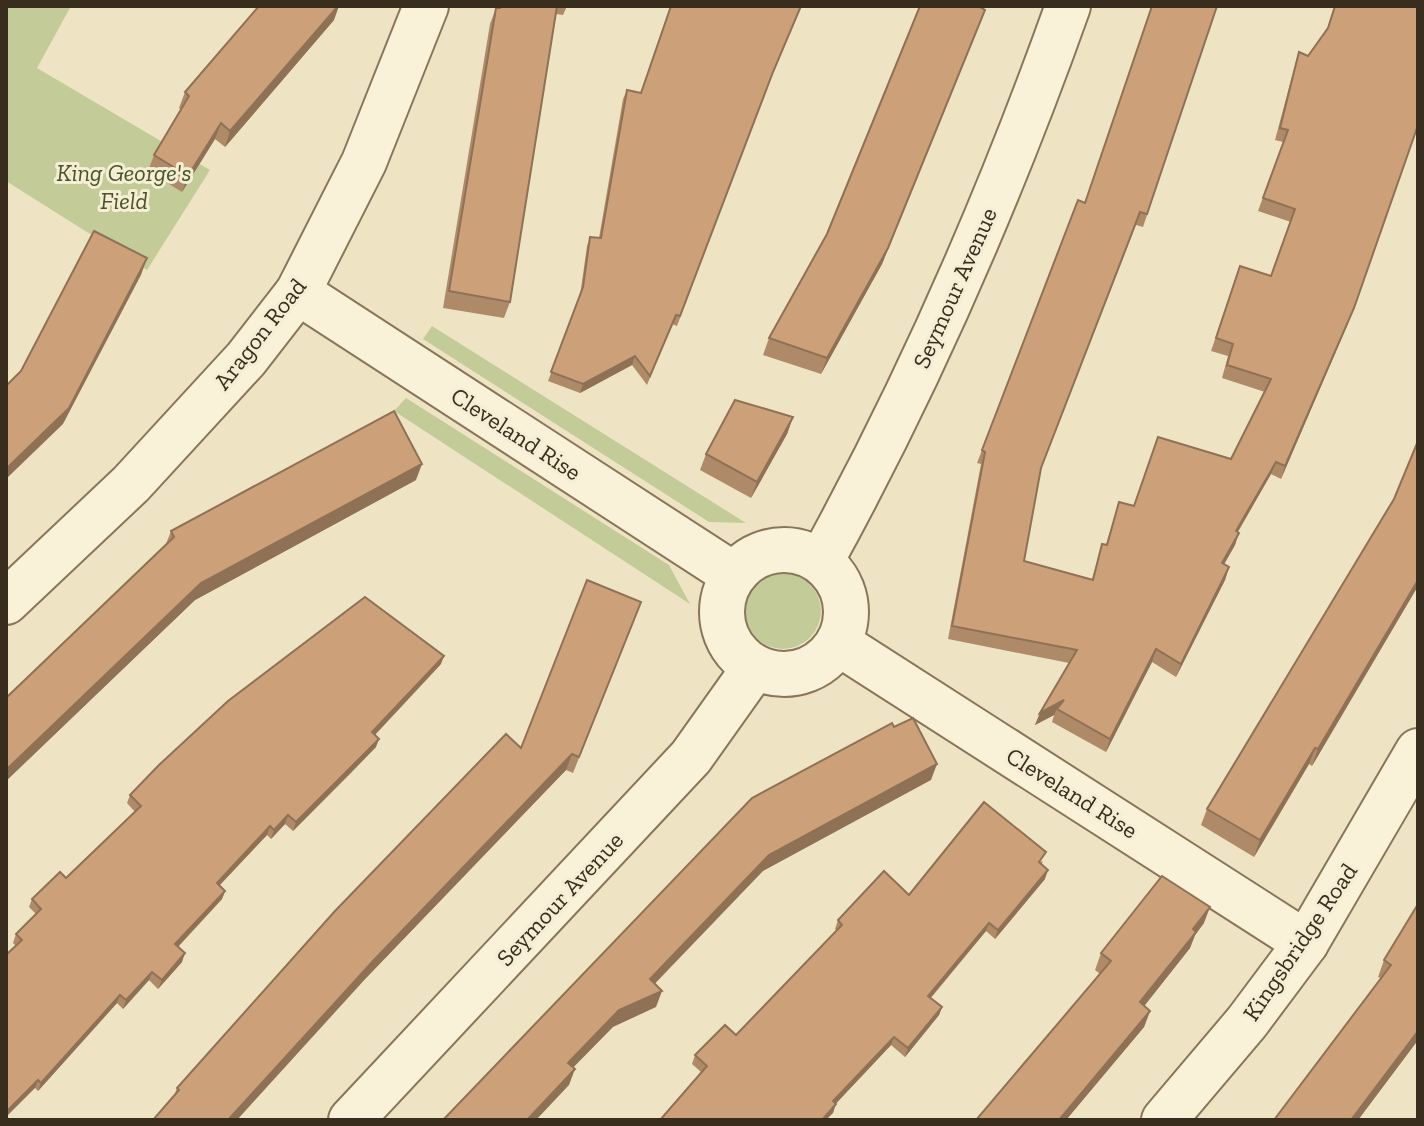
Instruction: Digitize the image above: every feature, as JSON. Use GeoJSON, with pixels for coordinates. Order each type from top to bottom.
{"type":"FeatureCollection","features":[{"type":"Feature","properties":{"kind":"street","name":"Aragon Road"},"geometry":{"type":"LineString","coordinates":[[6,602],[131,484],[246,359],[298,292],[364,162],[426,6]]}},
{"type":"Feature","properties":{"kind":"street","name":"Seymour Avenue"},"geometry":{"type":"LineString","coordinates":[[821,561],[920,369],[1030,112],[1068,6]]}},
{"type":"Feature","properties":{"kind":"street","name":"Cleveland Rise"},"geometry":{"type":"LineString","coordinates":[[298,292],[734,575]]}},
{"type":"Feature","properties":{"kind":"street"},"geometry":{"type":"LineString","coordinates":[[784,549],[803,552],[821,561],[843,590],[847,608],[838,643],[826,658],[810,669],[782,673],[755,667],[739,653],[727,636],[722,615],[724,594],[734,575],[764,552],[784,549]]}},
{"type":"Feature","properties":{"kind":"street","name":"Cleveland Rise"},"geometry":{"type":"LineString","coordinates":[[838,643],[1306,943]]}},
{"type":"Feature","properties":{"kind":"street","name":"Seymour Avenue"},"geometry":{"type":"LineString","coordinates":[[351,1120],[681,768],[755,667]]}},
{"type":"Feature","properties":{"kind":"street","name":"Kingsbridge Road"},"geometry":{"type":"LineString","coordinates":[[1164,1120],[1247,1022],[1306,943],[1418,751]]}},
{"type":"Feature","properties":{"kind":"green space","name":"King George's Field"},"geometry":{"type":"Polygon","coordinates":[[[6,6],[71,6],[37,68],[210,170],[147,270],[6,181],[6,6]]]}},
{"type":"Feature","properties":{"kind":"green space"},"geometry":{"type":"Polygon","coordinates":[[[432,326],[746,523],[709,522],[423,339],[432,326]]]}},
{"type":"Feature","properties":{"kind":"green space"},"geometry":{"type":"Polygon","coordinates":[[[406,398],[669,565],[690,604],[394,411],[406,398]]]}},
{"type":"Feature","properties":{"kind":"green space"},"geometry":{"type":"Polygon","coordinates":[[[783,573],[797,576],[810,584],[818,597],[821,611],[818,625],[810,638],[797,646],[783,649],[769,646],[756,638],[748,625],[745,611],[748,597],[756,584],[769,576],[783,573]]]}},
{"type":"Feature","properties":{"kind":"building"},"geometry":{"type":"Polygon","coordinates":[[[259,6],[338,6],[230,131],[221,123],[188,176],[154,155],[189,96],[185,92],[259,6]]]}},
{"type":"Feature","properties":{"kind":"building"},"geometry":{"type":"Polygon","coordinates":[[[557,6],[510,302],[449,291],[496,8],[557,6]]]}},
{"type":"Feature","properties":{"kind":"building"},"geometry":{"type":"Polygon","coordinates":[[[671,6],[801,6],[680,316],[676,315],[650,376],[635,356],[583,384],[551,372],[583,287],[590,237],[601,238],[627,90],[641,93],[671,6]]]}},
{"type":"Feature","properties":{"kind":"building"},"geometry":{"type":"Polygon","coordinates":[[[920,6],[978,6],[985,10],[888,248],[827,358],[769,338],[827,234],[920,6]]]}},
{"type":"Feature","properties":{"kind":"building"},"geometry":{"type":"Polygon","coordinates":[[[1152,6],[1217,6],[1147,214],[1140,212],[1041,468],[1024,561],[1093,580],[1102,544],[1107,545],[1119,502],[1134,506],[1158,437],[1231,459],[1271,379],[1227,365],[1233,344],[1216,338],[1240,266],[1271,276],[1295,209],[1263,198],[1288,130],[1280,128],[1299,52],[1308,56],[1328,28],[1335,6],[1418,6],[1418,125],[1354,308],[1285,466],[1276,462],[1236,531],[1239,533],[1222,563],[1229,567],[1181,664],[1156,649],[1110,739],[1057,709],[1064,700],[1040,713],[1077,650],[952,626],[985,452],[982,450],[1078,200],[1085,203],[1152,6]]]}},
{"type":"Feature","properties":{"kind":"building"},"geometry":{"type":"Polygon","coordinates":[[[94,231],[147,258],[69,408],[6,469],[6,386],[21,371],[94,231]]]}},
{"type":"Feature","properties":{"kind":"building"},"geometry":{"type":"Polygon","coordinates":[[[735,400],[793,417],[757,482],[706,454],[735,400]]]}},
{"type":"Feature","properties":{"kind":"building"},"geometry":{"type":"Polygon","coordinates":[[[394,411],[422,464],[201,583],[6,770],[6,698],[174,537],[171,531],[394,411]]]}},
{"type":"Feature","properties":{"kind":"building"},"geometry":{"type":"Polygon","coordinates":[[[1418,441],[1418,580],[1260,840],[1207,809],[1394,499],[1418,441]]]}},
{"type":"Feature","properties":{"kind":"building"},"geometry":{"type":"Polygon","coordinates":[[[587,580],[641,602],[579,757],[572,754],[373,961],[228,1120],[153,1120],[179,1090],[177,1088],[335,911],[506,734],[521,748],[587,580]]]}},
{"type":"Feature","properties":{"kind":"building"},"geometry":{"type":"Polygon","coordinates":[[[365,597],[444,656],[372,732],[379,739],[296,822],[288,815],[274,830],[270,826],[217,883],[225,891],[175,944],[185,953],[162,980],[152,972],[126,1000],[120,995],[41,1083],[38,1080],[6,1112],[6,955],[22,940],[16,934],[41,909],[32,899],[60,872],[66,878],[141,806],[130,795],[228,701],[365,597]]]}},
{"type":"Feature","properties":{"kind":"building"},"geometry":{"type":"Polygon","coordinates":[[[913,718],[937,764],[769,855],[650,979],[662,991],[619,1010],[568,1063],[575,1069],[527,1120],[443,1120],[752,798],[892,723],[894,727],[913,718]]]}},
{"type":"Feature","properties":{"kind":"building"},"geometry":{"type":"Polygon","coordinates":[[[984,802],[1046,852],[1039,862],[1048,870],[998,930],[989,923],[928,996],[942,1007],[908,1048],[894,1037],[833,1101],[836,1104],[822,1120],[660,1120],[707,1066],[695,1055],[725,1025],[736,1035],[842,925],[838,920],[884,871],[909,895],[984,802]]]}},
{"type":"Feature","properties":{"kind":"building"},"geometry":{"type":"Polygon","coordinates":[[[1162,876],[1210,907],[1193,929],[1196,932],[1140,1002],[1150,1011],[1059,1120],[976,1120],[1111,961],[1101,953],[1162,876]]]}},
{"type":"Feature","properties":{"kind":"building"},"geometry":{"type":"Polygon","coordinates":[[[1418,904],[1418,1031],[1351,1120],[1274,1120],[1391,965],[1384,960],[1418,904]]]}}]}
